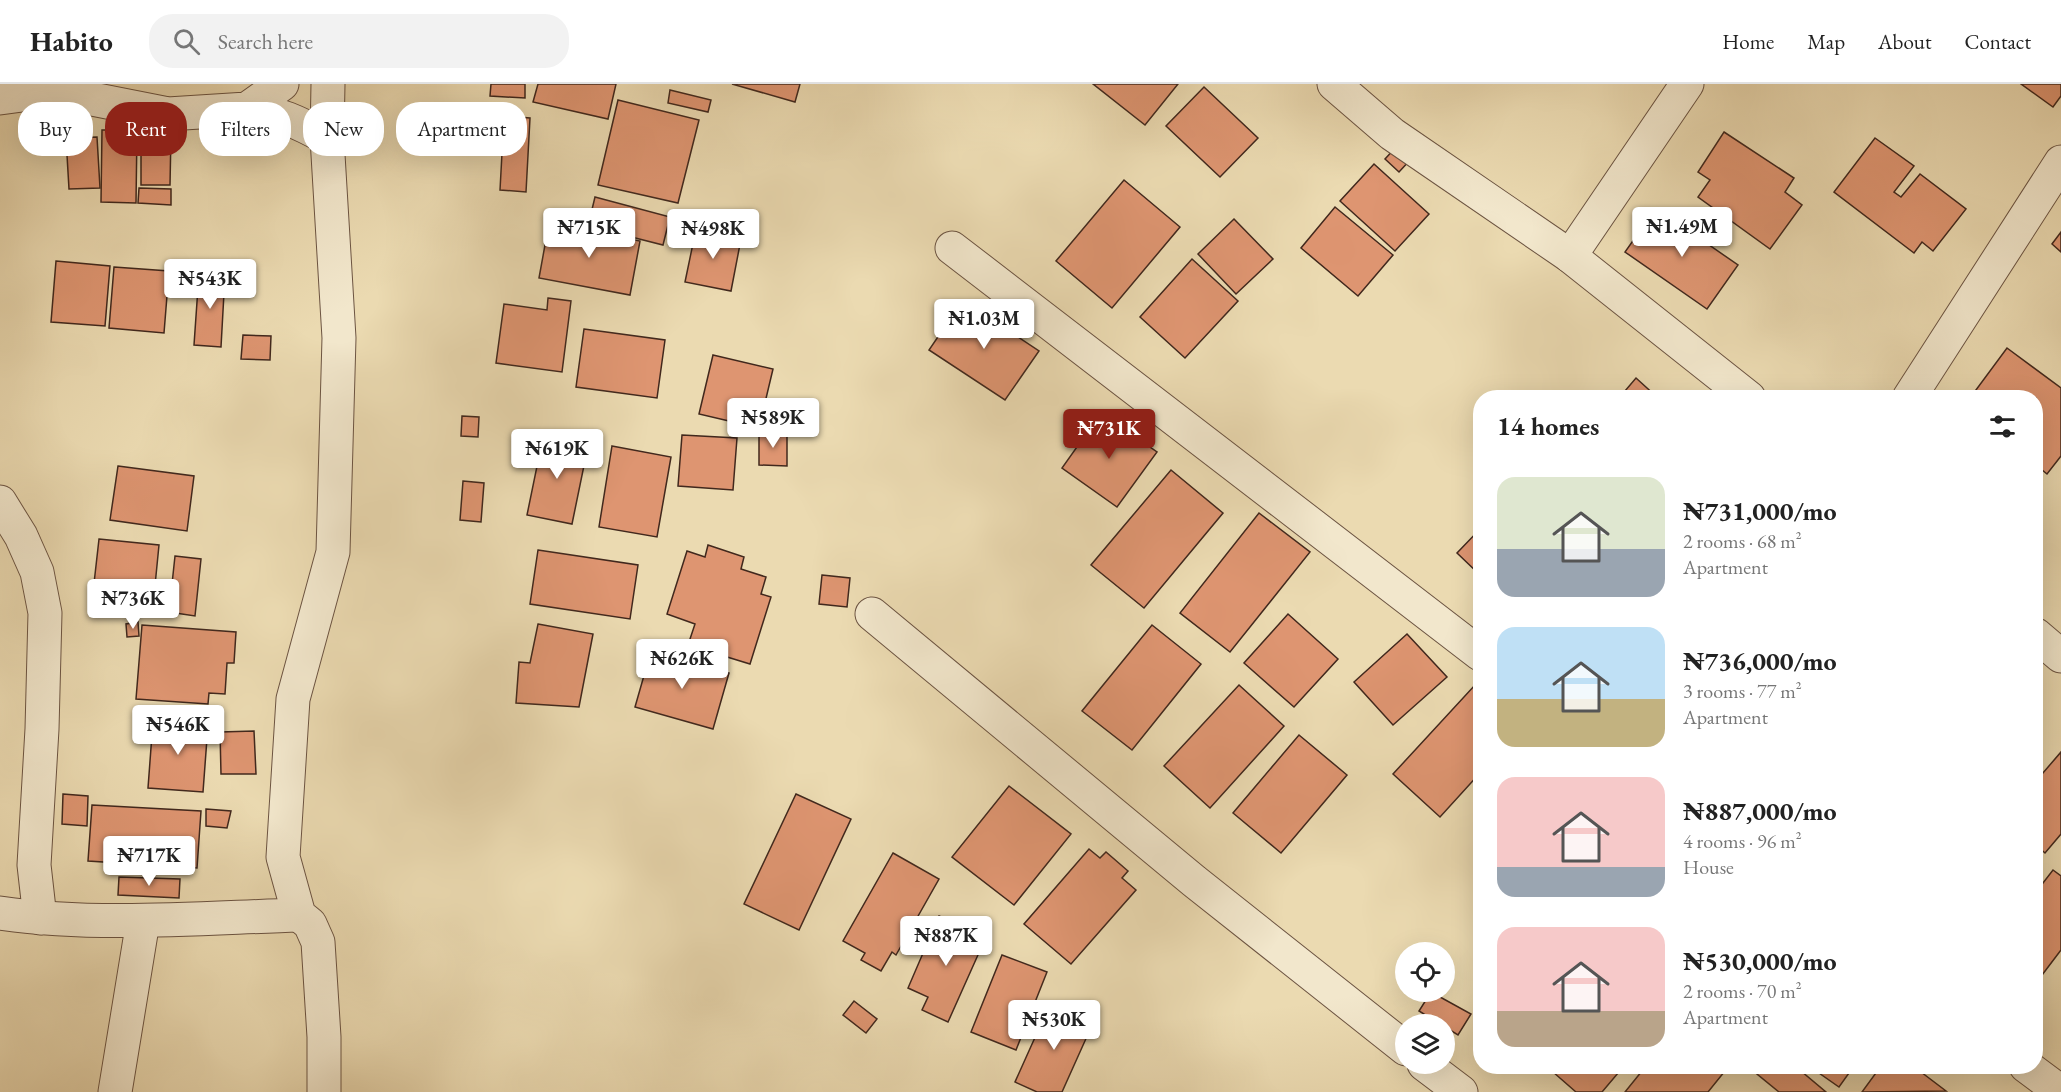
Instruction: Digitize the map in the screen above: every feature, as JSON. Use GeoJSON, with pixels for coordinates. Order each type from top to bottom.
{"type":"FeatureCollection","features":[{"type":"Feature","properties":{"kind":"street"},"geometry":{"type":"LineString","coordinates":[[258,102],[282,84]]}},
{"type":"Feature","properties":{"kind":"street"},"geometry":{"type":"LineString","coordinates":[[328,84],[328,102]]}},
{"type":"Feature","properties":{"kind":"street"},"geometry":{"type":"LineString","coordinates":[[1334,84],[1392,134],[1570,256],[1694,351],[1740,390]]}},
{"type":"Feature","properties":{"kind":"street"},"geometry":{"type":"LineString","coordinates":[[1570,256],[1687,84]]}},
{"type":"Feature","properties":{"kind":"street"},"geometry":{"type":"LineString","coordinates":[[0,98],[52,88],[168,114],[199,112]]}},
{"type":"Feature","properties":{"kind":"street"},"geometry":{"type":"LineString","coordinates":[[324,1092],[324,1037],[318,942],[310,924],[299,915],[283,857],[294,699],[333,552],[339,338],[328,156]]}},
{"type":"Feature","properties":{"kind":"street"},"geometry":{"type":"LineString","coordinates":[[1914,390],[2061,162]]}},
{"type":"Feature","properties":{"kind":"street"},"geometry":{"type":"LineString","coordinates":[[952,248],[1473,649]]}},
{"type":"Feature","properties":{"kind":"street"},"geometry":{"type":"LineString","coordinates":[[0,502],[21,536],[37,572],[45,613],[34,865],[40,918]]}},
{"type":"Feature","properties":{"kind":"street"},"geometry":{"type":"LineString","coordinates":[[872,614],[1194,880],[1395,1040]]}},
{"type":"Feature","properties":{"kind":"street"},"geometry":{"type":"LineString","coordinates":[[2043,641],[2061,656]]}},
{"type":"Feature","properties":{"kind":"street"},"geometry":{"type":"LineString","coordinates":[[0,913],[40,918],[143,921],[299,915]]}},
{"type":"Feature","properties":{"kind":"street"},"geometry":{"type":"LineString","coordinates":[[115,1092],[143,921]]}},
{"type":"Feature","properties":{"kind":"street"},"geometry":{"type":"LineString","coordinates":[[1437,1074],[1461,1092]]}},
{"type":"Feature","properties":{"kind":"street"},"geometry":{"type":"LineString","coordinates":[[2037,1074],[2061,1092]]}},
{"type":"Feature","properties":{"kind":"building"},"geometry":{"type":"Polygon","coordinates":[[[491,84],[525,84],[525,98],[490,96],[491,84]]]}},
{"type":"Feature","properties":{"kind":"building"},"geometry":{"type":"Polygon","coordinates":[[[538,84],[616,84],[608,119],[533,102],[538,84]]]}},
{"type":"Feature","properties":{"kind":"building"},"geometry":{"type":"Polygon","coordinates":[[[732,84],[800,84],[795,102],[732,84]]]}},
{"type":"Feature","properties":{"kind":"building"},"geometry":{"type":"Polygon","coordinates":[[[1093,84],[1178,84],[1145,125],[1093,84]]]}},
{"type":"Feature","properties":{"kind":"building"},"geometry":{"type":"Polygon","coordinates":[[[2021,84],[2061,84],[2061,96],[2053,107],[2021,84]]]}},
{"type":"Feature","properties":{"kind":"building"},"geometry":{"type":"Polygon","coordinates":[[[1204,87],[1258,138],[1220,177],[1166,126],[1204,87]]]}},
{"type":"Feature","properties":{"kind":"building"},"geometry":{"type":"Polygon","coordinates":[[[670,90],[711,100],[708,112],[668,103],[670,90]]]}},
{"type":"Feature","properties":{"kind":"building"},"geometry":{"type":"Polygon","coordinates":[[[618,100],[699,120],[678,203],[598,185],[618,100]]]}},
{"type":"Feature","properties":{"kind":"building"},"geometry":{"type":"Polygon","coordinates":[[[527,118],[530,118],[526,192],[500,190],[502,156],[527,156],[527,118]]]}},
{"type":"Feature","properties":{"kind":"building"},"geometry":{"type":"Polygon","coordinates":[[[102,130],[105,130],[105,156],[137,156],[136,203],[101,202],[102,130]]]}},
{"type":"Feature","properties":{"kind":"building"},"geometry":{"type":"Polygon","coordinates":[[[1724,132],[1794,178],[1785,192],[1802,205],[1770,249],[1698,197],[1710,180],[1698,172],[1724,132]]]}},
{"type":"Feature","properties":{"kind":"building"},"geometry":{"type":"Polygon","coordinates":[[[93,137],[97,137],[100,188],[69,189],[67,156],[93,156],[93,137]]]}},
{"type":"Feature","properties":{"kind":"building"},"geometry":{"type":"Polygon","coordinates":[[[1875,138],[1914,166],[1894,192],[1901,197],[1920,174],[1966,209],[1933,251],[1922,242],[1914,253],[1834,192],[1875,138]]]}},
{"type":"Feature","properties":{"kind":"building"},"geometry":{"type":"Polygon","coordinates":[[[1397,146],[1411,159],[1399,172],[1385,159],[1397,146]]]}},
{"type":"Feature","properties":{"kind":"building"},"geometry":{"type":"Polygon","coordinates":[[[141,156],[171,156],[170,185],[141,185],[141,156]]]}},
{"type":"Feature","properties":{"kind":"building"},"geometry":{"type":"Polygon","coordinates":[[[1374,164],[1429,214],[1395,251],[1340,201],[1374,164]]]}},
{"type":"Feature","properties":{"kind":"building"},"geometry":{"type":"Polygon","coordinates":[[[1124,180],[1180,227],[1112,308],[1056,261],[1124,180]]]}},
{"type":"Feature","properties":{"kind":"building"},"geometry":{"type":"Polygon","coordinates":[[[139,188],[171,189],[171,205],[138,203],[139,188]]]}},
{"type":"Feature","properties":{"kind":"building"},"geometry":{"type":"Polygon","coordinates":[[[595,197],[670,217],[663,245],[588,226],[595,197]]]}},
{"type":"Feature","properties":{"kind":"building"},"geometry":{"type":"Polygon","coordinates":[[[1335,207],[1393,255],[1358,296],[1301,248],[1335,207]]]}},
{"type":"Feature","properties":{"kind":"building"},"geometry":{"type":"Polygon","coordinates":[[[1656,208],[1738,265],[1707,309],[1625,252],[1656,208]]]}},
{"type":"Feature","properties":{"kind":"building"},"geometry":{"type":"Polygon","coordinates":[[[1234,219],[1273,259],[1236,294],[1198,254],[1234,219]]]}},
{"type":"Feature","properties":{"kind":"building"},"geometry":{"type":"Polygon","coordinates":[[[549,223],[640,241],[630,295],[539,278],[549,223]]]}},
{"type":"Feature","properties":{"kind":"building"},"geometry":{"type":"Polygon","coordinates":[[[696,229],[741,239],[731,291],[685,282],[696,229]]]}},
{"type":"Feature","properties":{"kind":"building"},"geometry":{"type":"Polygon","coordinates":[[[2061,232],[2061,252],[2052,244],[2061,232]]]}},
{"type":"Feature","properties":{"kind":"building"},"geometry":{"type":"Polygon","coordinates":[[[1192,259],[1238,301],[1185,358],[1140,317],[1192,259]]]}},
{"type":"Feature","properties":{"kind":"building"},"geometry":{"type":"Polygon","coordinates":[[[56,261],[110,266],[105,326],[51,322],[56,261]]]}},
{"type":"Feature","properties":{"kind":"building"},"geometry":{"type":"Polygon","coordinates":[[[114,267],[169,271],[164,333],[109,328],[114,267]]]}},
{"type":"Feature","properties":{"kind":"building"},"geometry":{"type":"Polygon","coordinates":[[[199,273],[225,275],[221,347],[194,345],[199,273]]]}},
{"type":"Feature","properties":{"kind":"building"},"geometry":{"type":"Polygon","coordinates":[[[548,298],[571,301],[562,372],[496,363],[504,304],[547,310],[548,298]]]}},
{"type":"Feature","properties":{"kind":"building"},"geometry":{"type":"Polygon","coordinates":[[[963,300],[1039,351],[1005,400],[929,350],[963,300]]]}},
{"type":"Feature","properties":{"kind":"building"},"geometry":{"type":"Polygon","coordinates":[[[584,329],[665,340],[657,398],[576,387],[584,329]]]}},
{"type":"Feature","properties":{"kind":"building"},"geometry":{"type":"Polygon","coordinates":[[[243,335],[271,336],[270,360],[241,359],[243,335]]]}},
{"type":"Feature","properties":{"kind":"building"},"geometry":{"type":"Polygon","coordinates":[[[2007,348],[2061,388],[2061,456],[2047,474],[2043,471],[2043,390],[1976,390],[2007,348]]]}},
{"type":"Feature","properties":{"kind":"building"},"geometry":{"type":"Polygon","coordinates":[[[713,355],[773,369],[759,428],[699,414],[713,355]]]}},
{"type":"Feature","properties":{"kind":"building"},"geometry":{"type":"Polygon","coordinates":[[[1636,378],[1649,390],[1626,390],[1636,378]]]}},
{"type":"Feature","properties":{"kind":"building"},"geometry":{"type":"Polygon","coordinates":[[[1101,413],[1157,452],[1117,507],[1062,468],[1101,413]]]}},
{"type":"Feature","properties":{"kind":"building"},"geometry":{"type":"Polygon","coordinates":[[[462,416],[479,417],[478,437],[461,436],[462,416]]]}},
{"type":"Feature","properties":{"kind":"building"},"geometry":{"type":"Polygon","coordinates":[[[759,432],[787,433],[787,466],[759,465],[759,432]]]}},
{"type":"Feature","properties":{"kind":"building"},"geometry":{"type":"Polygon","coordinates":[[[682,435],[737,438],[733,490],[678,486],[682,435]]]}},
{"type":"Feature","properties":{"kind":"building"},"geometry":{"type":"Polygon","coordinates":[[[543,437],[588,446],[572,524],[527,515],[543,437]]]}},
{"type":"Feature","properties":{"kind":"building"},"geometry":{"type":"Polygon","coordinates":[[[612,446],[671,457],[657,537],[599,527],[612,446]]]}},
{"type":"Feature","properties":{"kind":"building"},"geometry":{"type":"Polygon","coordinates":[[[118,466],[194,476],[187,531],[110,520],[118,466]]]}},
{"type":"Feature","properties":{"kind":"building"},"geometry":{"type":"Polygon","coordinates":[[[1171,470],[1223,513],[1144,608],[1091,565],[1171,470]]]}},
{"type":"Feature","properties":{"kind":"building"},"geometry":{"type":"Polygon","coordinates":[[[463,481],[484,483],[481,522],[460,520],[463,481]]]}},
{"type":"Feature","properties":{"kind":"building"},"geometry":{"type":"Polygon","coordinates":[[[1259,513],[1310,552],[1230,652],[1180,613],[1259,513]]]}},
{"type":"Feature","properties":{"kind":"building"},"geometry":{"type":"Polygon","coordinates":[[[1473,536],[1473,568],[1457,553],[1473,536]]]}},
{"type":"Feature","properties":{"kind":"building"},"geometry":{"type":"Polygon","coordinates":[[[99,539],[159,545],[152,616],[91,610],[99,539]]]}},
{"type":"Feature","properties":{"kind":"building"},"geometry":{"type":"Polygon","coordinates":[[[708,545],[744,557],[741,569],[766,577],[761,594],[771,597],[750,664],[688,645],[695,624],[667,614],[687,551],[705,557],[708,545]]]}},
{"type":"Feature","properties":{"kind":"building"},"geometry":{"type":"Polygon","coordinates":[[[538,550],[638,565],[630,619],[530,604],[538,550]]]}},
{"type":"Feature","properties":{"kind":"building"},"geometry":{"type":"Polygon","coordinates":[[[175,556],[201,559],[195,616],[169,612],[175,556]]]}},
{"type":"Feature","properties":{"kind":"building"},"geometry":{"type":"Polygon","coordinates":[[[822,575],[850,578],[847,607],[819,604],[822,575]]]}},
{"type":"Feature","properties":{"kind":"building"},"geometry":{"type":"Polygon","coordinates":[[[1288,614],[1338,659],[1294,707],[1244,663],[1288,614]]]}},
{"type":"Feature","properties":{"kind":"building"},"geometry":{"type":"Polygon","coordinates":[[[138,622],[139,636],[127,637],[126,624],[138,622]]]}},
{"type":"Feature","properties":{"kind":"building"},"geometry":{"type":"Polygon","coordinates":[[[538,624],[593,634],[579,707],[516,703],[519,662],[530,663],[538,624]]]}},
{"type":"Feature","properties":{"kind":"building"},"geometry":{"type":"Polygon","coordinates":[[[142,625],[236,632],[234,663],[227,663],[225,694],[209,693],[208,704],[136,699],[142,625]]]}},
{"type":"Feature","properties":{"kind":"building"},"geometry":{"type":"Polygon","coordinates":[[[1152,625],[1201,664],[1132,750],[1082,711],[1152,625]]]}},
{"type":"Feature","properties":{"kind":"building"},"geometry":{"type":"Polygon","coordinates":[[[1407,634],[1447,677],[1393,725],[1354,682],[1407,634]]]}},
{"type":"Feature","properties":{"kind":"building"},"geometry":{"type":"Polygon","coordinates":[[[651,651],[729,673],[713,729],[635,707],[651,651]]]}},
{"type":"Feature","properties":{"kind":"building"},"geometry":{"type":"Polygon","coordinates":[[[1239,685],[1284,726],[1210,808],[1164,766],[1239,685]]]}},
{"type":"Feature","properties":{"kind":"building"},"geometry":{"type":"Polygon","coordinates":[[[1473,687],[1473,781],[1440,817],[1393,774],[1473,687]]]}},
{"type":"Feature","properties":{"kind":"building"},"geometry":{"type":"Polygon","coordinates":[[[153,721],[208,725],[203,792],[148,788],[153,721]]]}},
{"type":"Feature","properties":{"kind":"building"},"geometry":{"type":"Polygon","coordinates":[[[254,731],[256,774],[221,774],[220,732],[254,731]]]}},
{"type":"Feature","properties":{"kind":"building"},"geometry":{"type":"Polygon","coordinates":[[[1299,735],[1347,775],[1281,853],[1233,813],[1299,735]]]}},
{"type":"Feature","properties":{"kind":"building"},"geometry":{"type":"Polygon","coordinates":[[[2061,752],[2061,834],[2045,853],[2043,851],[2043,773],[2061,752]]]}},
{"type":"Feature","properties":{"kind":"building"},"geometry":{"type":"Polygon","coordinates":[[[1009,786],[1071,834],[1014,905],[952,857],[1009,786]]]}},
{"type":"Feature","properties":{"kind":"building"},"geometry":{"type":"Polygon","coordinates":[[[63,794],[88,796],[87,826],[62,824],[63,794]]]}},
{"type":"Feature","properties":{"kind":"building"},"geometry":{"type":"Polygon","coordinates":[[[796,794],[851,819],[799,930],[744,904],[796,794]]]}},
{"type":"Feature","properties":{"kind":"building"},"geometry":{"type":"Polygon","coordinates":[[[92,805],[201,811],[197,868],[88,861],[92,805]]]}},
{"type":"Feature","properties":{"kind":"building"},"geometry":{"type":"Polygon","coordinates":[[[206,809],[231,811],[227,828],[206,826],[206,809]]]}},
{"type":"Feature","properties":{"kind":"building"},"geometry":{"type":"Polygon","coordinates":[[[1089,849],[1100,858],[1106,852],[1128,871],[1122,878],[1136,890],[1071,964],[1024,924],[1089,849]]]}},
{"type":"Feature","properties":{"kind":"building"},"geometry":{"type":"Polygon","coordinates":[[[893,853],[939,879],[896,955],[892,952],[881,971],[861,960],[865,953],[843,941],[893,853]]]}},
{"type":"Feature","properties":{"kind":"building"},"geometry":{"type":"Polygon","coordinates":[[[2053,870],[2061,876],[2061,950],[2043,974],[2043,883],[2053,870]]]}},
{"type":"Feature","properties":{"kind":"building"},"geometry":{"type":"Polygon","coordinates":[[[119,877],[180,879],[179,898],[118,895],[119,877]]]}},
{"type":"Feature","properties":{"kind":"building"},"geometry":{"type":"Polygon","coordinates":[[[939,916],[986,937],[948,1022],[922,1010],[928,997],[908,988],[939,916]]]}},
{"type":"Feature","properties":{"kind":"building"},"geometry":{"type":"Polygon","coordinates":[[[1002,955],[1047,972],[1016,1050],[971,1032],[1002,955]]]}},
{"type":"Feature","properties":{"kind":"building"},"geometry":{"type":"Polygon","coordinates":[[[854,1001],[877,1019],[866,1033],[843,1015],[854,1001]]]}},
{"type":"Feature","properties":{"kind":"building"},"geometry":{"type":"Polygon","coordinates":[[[1425,1002],[1449,1002],[1471,1014],[1458,1035],[1455,1033],[1455,1014],[1424,1014],[1419,1011],[1425,1002]]]}},
{"type":"Feature","properties":{"kind":"building"},"geometry":{"type":"Polygon","coordinates":[[[1050,1004],[1093,1023],[1062,1092],[1037,1092],[1015,1082],[1050,1004]]]}},
{"type":"Feature","properties":{"kind":"building"},"geometry":{"type":"Polygon","coordinates":[[[1555,1074],[1617,1074],[1602,1092],[1576,1092],[1555,1074]]]}},
{"type":"Feature","properties":{"kind":"building"},"geometry":{"type":"Polygon","coordinates":[[[1640,1074],[1723,1074],[1708,1092],[1625,1092],[1640,1074]]]}},
{"type":"Feature","properties":{"kind":"building"},"geometry":{"type":"Polygon","coordinates":[[[1757,1074],[1805,1074],[1826,1092],[1779,1092],[1757,1074]]]}},
{"type":"Feature","properties":{"kind":"building"},"geometry":{"type":"Polygon","coordinates":[[[1820,1074],[1848,1074],[1839,1087],[1820,1074]]]}},
{"type":"Feature","properties":{"kind":"building"},"geometry":{"type":"Polygon","coordinates":[[[1875,1074],[1924,1074],[1946,1091],[1862,1092],[1875,1074]]]}}]}
